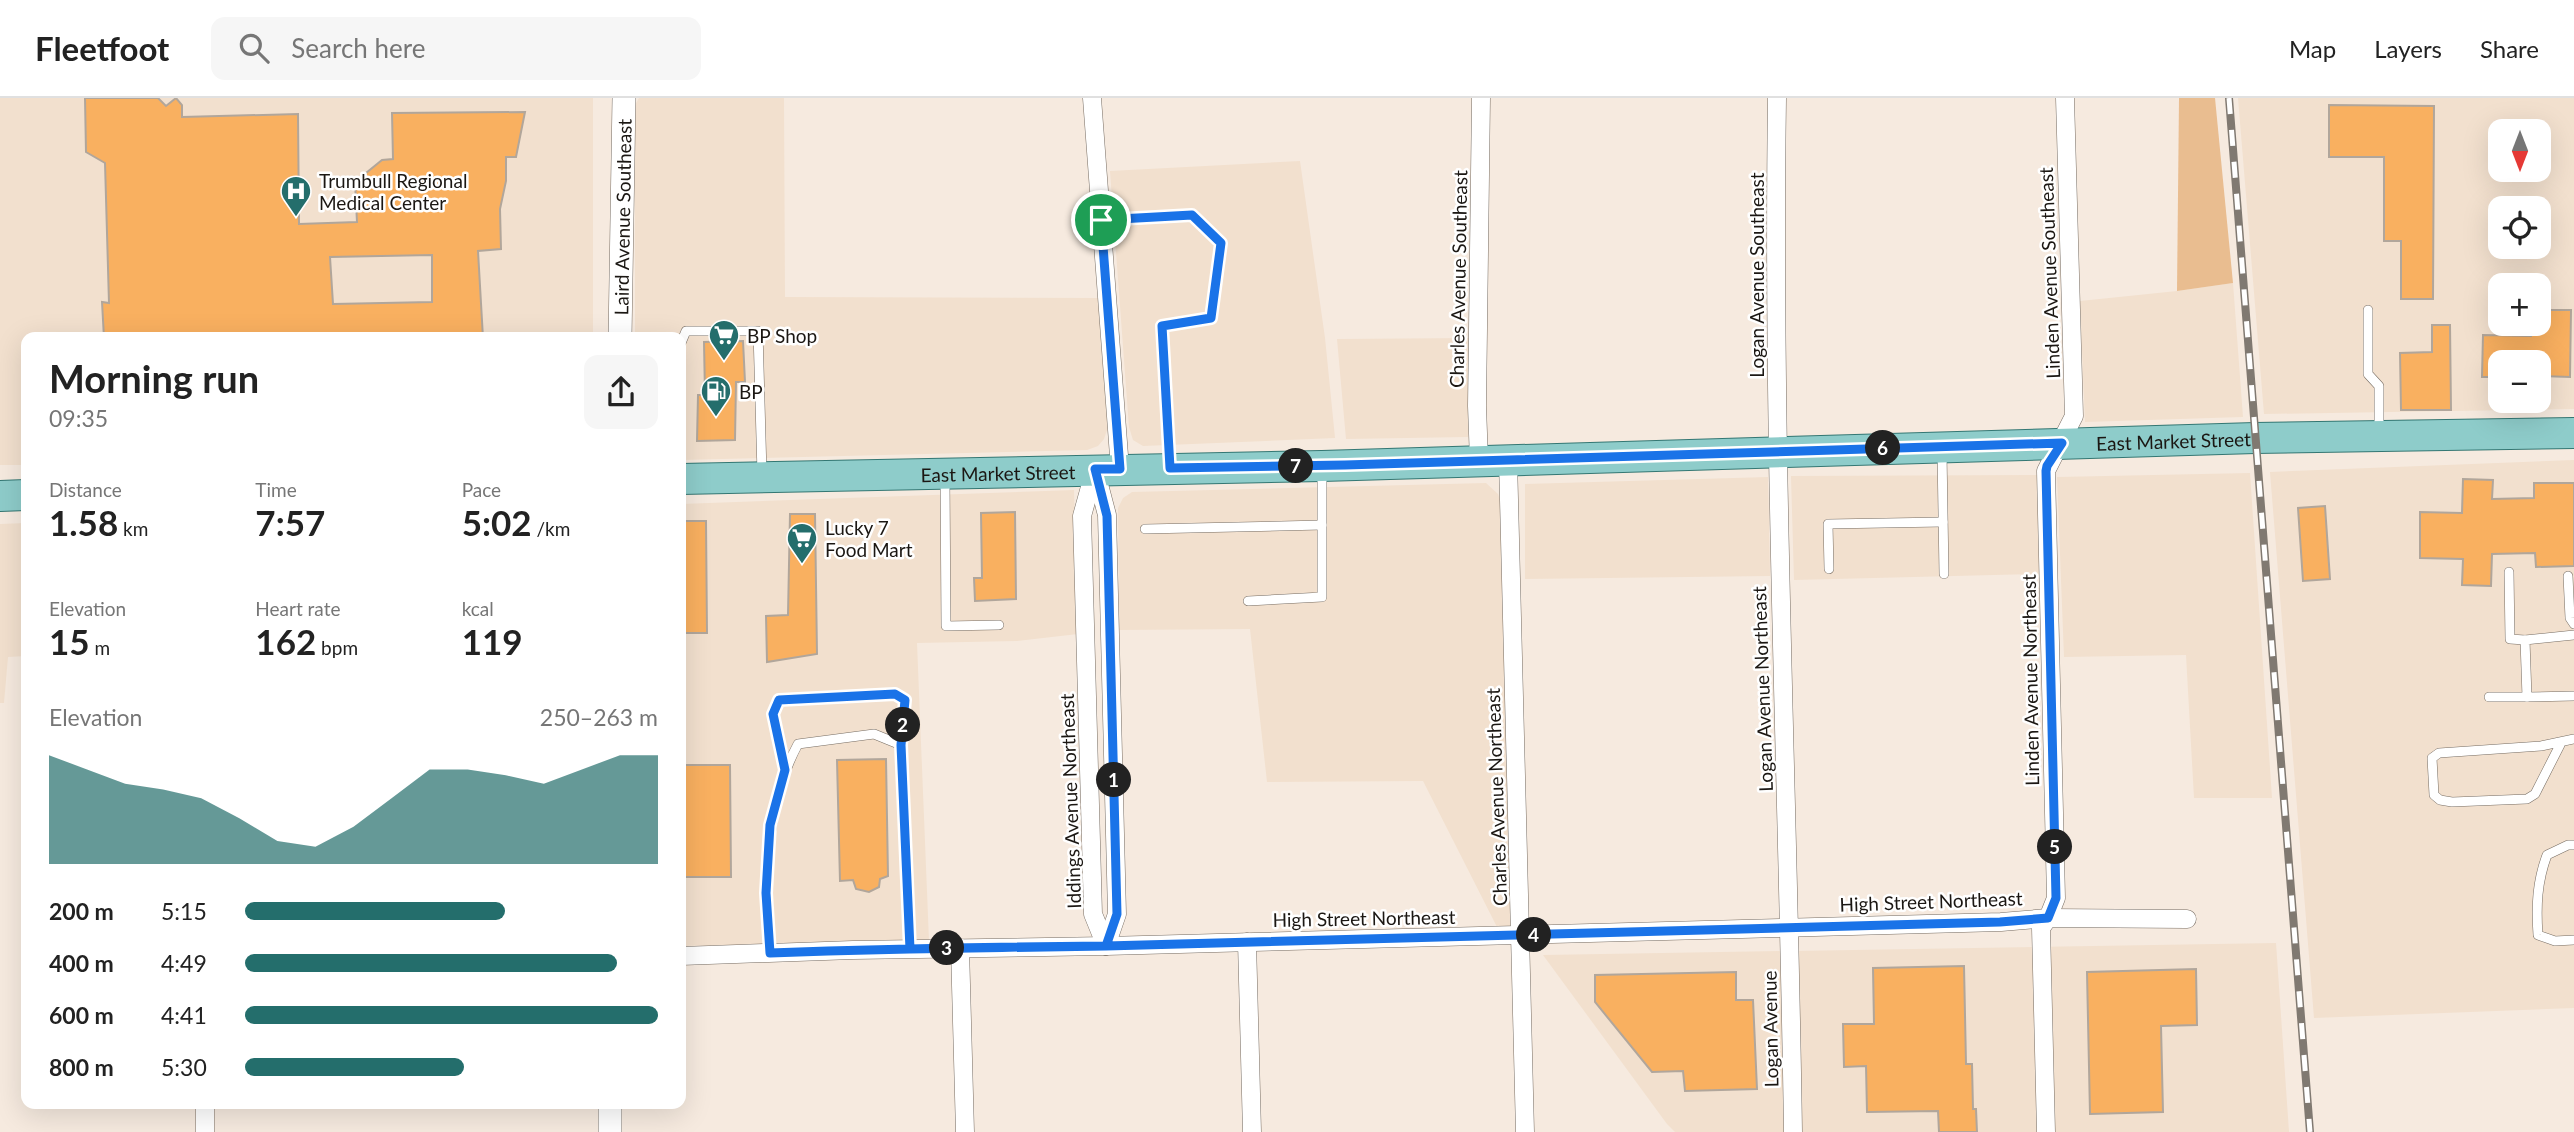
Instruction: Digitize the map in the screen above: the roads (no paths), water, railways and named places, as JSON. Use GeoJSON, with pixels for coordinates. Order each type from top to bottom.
{"type":"FeatureCollection","features":[{"type":"Feature","properties":{"kind":"main road","name":"East Market Street"},"geometry":{"type":"LineString","coordinates":[[686,479],[1322,466],[2062,443],[2574,433]]}},
{"type":"Feature","properties":{"kind":"main road"},"geometry":{"type":"LineString","coordinates":[[0,496],[21,495]]}},
{"type":"Feature","properties":{"kind":"street","name":"Laird Avenue Southeast"},"geometry":{"type":"LineString","coordinates":[[620,332],[624,98]]}},
{"type":"Feature","properties":{"kind":"street"},"geometry":{"type":"LineString","coordinates":[[1092,98],[1101,220],[1117,914],[1106,946]]}},
{"type":"Feature","properties":{"kind":"street","name":"Charles Avenue Southeast"},"geometry":{"type":"LineString","coordinates":[[1481,98],[1477,406],[1494,461]]}},
{"type":"Feature","properties":{"kind":"street","name":"Logan Avenue Southeast"},"geometry":{"type":"LineString","coordinates":[[1777,98],[1778,451]]}},
{"type":"Feature","properties":{"kind":"street","name":"Linden Avenue Southeast"},"geometry":{"type":"LineString","coordinates":[[2062,443],[2074,416],[2065,98]]}},
{"type":"Feature","properties":{"kind":"street","name":"Linden Avenue Northeast"},"geometry":{"type":"LineString","coordinates":[[2046,1132],[2041,928],[2056,898],[2046,471],[2062,443]]}},
{"type":"Feature","properties":{"kind":"street","name":"Logan Avenue Northeast"},"geometry":{"type":"LineString","coordinates":[[1778,451],[1790,926]]}},
{"type":"Feature","properties":{"kind":"street","name":"Charles Avenue Northeast"},"geometry":{"type":"LineString","coordinates":[[1494,461],[1521,935],[1525,1132]]}},
{"type":"Feature","properties":{"kind":"street","name":"Iddings Avenue Northeast"},"geometry":{"type":"LineString","coordinates":[[1106,946],[1093,914],[1082,516],[1107,469]]}},
{"type":"Feature","properties":{"kind":"street","name":"High Street Northeast"},"geometry":{"type":"LineString","coordinates":[[686,956],[2000,922],[2048,918],[2187,919]]}},
{"type":"Feature","properties":{"kind":"street","name":"Logan Avenue"},"geometry":{"type":"LineString","coordinates":[[1790,926],[1793,1132]]}},
{"type":"Feature","properties":{"kind":"street"},"geometry":{"type":"LineString","coordinates":[[1247,942],[1252,1132]]}},
{"type":"Feature","properties":{"kind":"street"},"geometry":{"type":"LineString","coordinates":[[960,948],[965,1132]]}},
{"type":"Feature","properties":{"kind":"street"},"geometry":{"type":"LineString","coordinates":[[205,1109],[205,1132]]}},
{"type":"Feature","properties":{"kind":"street"},"geometry":{"type":"LineString","coordinates":[[610,1109],[610,1132]]}},
{"type":"Feature","properties":{"kind":"lane"},"geometry":{"type":"LineString","coordinates":[[1101,220],[1192,215],[1221,243],[1211,318],[1162,326],[1170,468]]}},
{"type":"Feature","properties":{"kind":"lane"},"geometry":{"type":"LineString","coordinates":[[2368,310],[2368,374],[2379,386],[2379,436]]}},
{"type":"Feature","properties":{"kind":"lane"},"geometry":{"type":"LineString","coordinates":[[686,332],[758,331],[762,477]]}},
{"type":"Feature","properties":{"kind":"lane"},"geometry":{"type":"LineString","coordinates":[[1942,447],[1944,574]]}},
{"type":"Feature","properties":{"kind":"lane"},"geometry":{"type":"LineString","coordinates":[[1248,601],[1322,597],[1322,466]]}},
{"type":"Feature","properties":{"kind":"lane"},"geometry":{"type":"LineString","coordinates":[[945,473],[946,626],[999,625]]}},
{"type":"Feature","properties":{"kind":"lane"},"geometry":{"type":"LineString","coordinates":[[1829,569],[1828,524],[1943,522]]}},
{"type":"Feature","properties":{"kind":"lane"},"geometry":{"type":"LineString","coordinates":[[1145,528],[1322,525]]}},
{"type":"Feature","properties":{"kind":"lane"},"geometry":{"type":"LineString","coordinates":[[2510,572],[2511,639],[2574,635]]}},
{"type":"Feature","properties":{"kind":"lane"},"geometry":{"type":"LineString","coordinates":[[2568,576],[2570,618],[2574,624]]}},
{"type":"Feature","properties":{"kind":"lane"},"geometry":{"type":"LineString","coordinates":[[2525,640],[2527,697]]}},
{"type":"Feature","properties":{"kind":"lane"},"geometry":{"type":"LineString","coordinates":[[785,770],[773,714],[779,700],[895,694],[905,700],[901,745],[910,949]]}},
{"type":"Feature","properties":{"kind":"lane"},"geometry":{"type":"LineString","coordinates":[[2489,697],[2574,696]]}},
{"type":"Feature","properties":{"kind":"lane"},"geometry":{"type":"LineString","coordinates":[[770,953],[766,893],[770,825],[785,770],[798,744],[874,734],[901,745]]}},
{"type":"Feature","properties":{"kind":"lane"},"geometry":{"type":"LineString","coordinates":[[2561,743],[2535,794],[2528,799],[2452,802],[2440,800],[2434,795],[2432,758],[2439,753],[2561,743],[2574,739]]}},
{"type":"Feature","properties":{"kind":"lane"},"geometry":{"type":"LineString","coordinates":[[2574,845],[2547,855],[2539,875],[2536,907],[2538,935],[2555,941],[2574,940]]}},
{"type":"Feature","properties":{"kind":"railway"},"geometry":{"type":"LineString","coordinates":[[2229,98],[2310,1132]]}},
{"type":"Feature","properties":{"kind":"place","name":"Trumbull Regional Medical Center"},"geometry":{"type":"Point","coordinates":[296,218]}},
{"type":"Feature","properties":{"kind":"place","name":"BP Shop"},"geometry":{"type":"Point","coordinates":[724,362]}},
{"type":"Feature","properties":{"kind":"place","name":"BP"},"geometry":{"type":"Point","coordinates":[716,418]}},
{"type":"Feature","properties":{"kind":"place","name":"Lucky 7 Food Mart"},"geometry":{"type":"Point","coordinates":[802,565]}}]}
